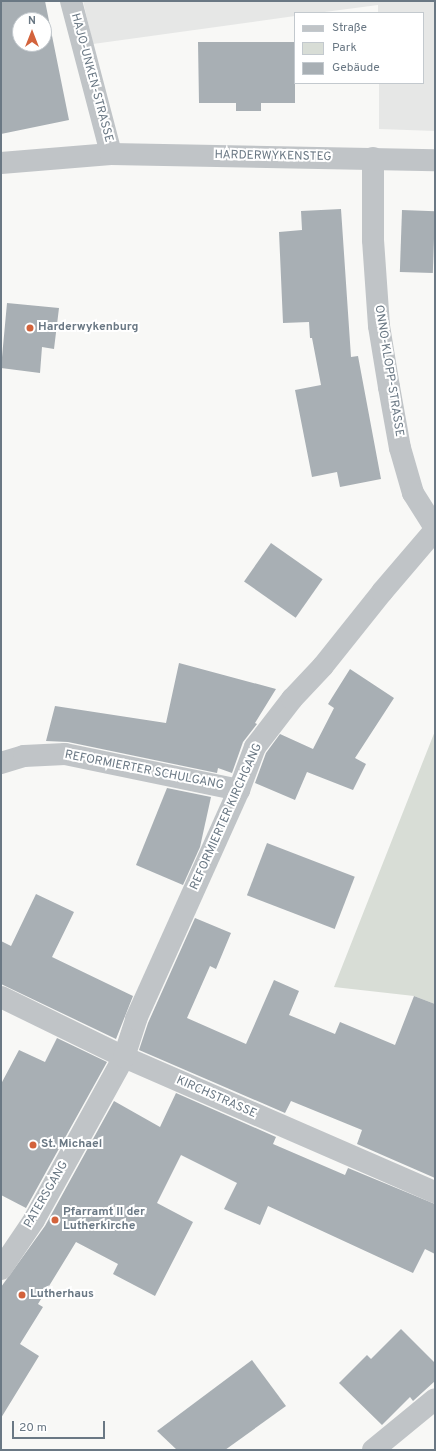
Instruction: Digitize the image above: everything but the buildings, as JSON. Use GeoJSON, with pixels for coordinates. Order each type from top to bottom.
{"type":"FeatureCollection","features":[{"type":"Feature","properties":{"kind":"street","name":"HAJO-UNKEN-STRASSE"},"geometry":{"type":"LineString","coordinates":[[71,1],[111,154]]}},
{"type":"Feature","properties":{"kind":"street","name":"HARDERWYKENSTEG"},"geometry":{"type":"LineString","coordinates":[[1,163],[111,154],[435,160]]}},
{"type":"Feature","properties":{"kind":"street","name":"ONNO-KLOPP-STRASSE"},"geometry":{"type":"LineString","coordinates":[[373,158],[373,240],[378,310],[389,387],[400,448],[413,492],[435,529]]}},
{"type":"Feature","properties":{"kind":"street","name":"REFORMIERTER KIRCHGANG"},"geometry":{"type":"LineString","coordinates":[[124,1057],[136,1019],[239,790],[255,747],[292,699],[323,666],[435,529]]}},
{"type":"Feature","properties":{"kind":"street","name":"REFORMIERTER SCHULGANG"},"geometry":{"type":"LineString","coordinates":[[1,763],[24,756],[65,754],[239,790]]}},
{"type":"Feature","properties":{"kind":"street","name":"KIRCHSTRASSE"},"geometry":{"type":"LineString","coordinates":[[1,997],[124,1057],[435,1192]]}},
{"type":"Feature","properties":{"kind":"street","name":"PATERSGANG"},"geometry":{"type":"LineString","coordinates":[[1,1269],[34,1220],[124,1057]]}},
{"type":"Feature","properties":{"kind":"street"},"geometry":{"type":"LineString","coordinates":[[374,1450],[433,1401]]}},
{"type":"Feature","properties":{"kind":"shaded area"},"geometry":{"type":"Polygon","coordinates":[[[83,1],[435,1],[435,131],[379,129],[379,84],[424,84],[424,12],[378,12],[378,5],[325,12],[294,12],[294,16],[93,44],[83,1]]]}},
{"type":"Feature","properties":{"kind":"green space"},"geometry":{"type":"Polygon","coordinates":[[[435,731],[435,1004],[414,996],[334,987],[435,731]]]}},
{"type":"Feature","properties":{"kind":"place","name":"Harderwykenburg"},"geometry":{"type":"Point","coordinates":[30,328]}},
{"type":"Feature","properties":{"kind":"place","name":"St. Michael"},"geometry":{"type":"Point","coordinates":[33,1145]}},
{"type":"Feature","properties":{"kind":"place","name":"Pfarramt II der Lutherkirche"},"geometry":{"type":"Point","coordinates":[55,1220]}},
{"type":"Feature","properties":{"kind":"place","name":"Lutherhaus"},"geometry":{"type":"Point","coordinates":[22,1295]}}]}
